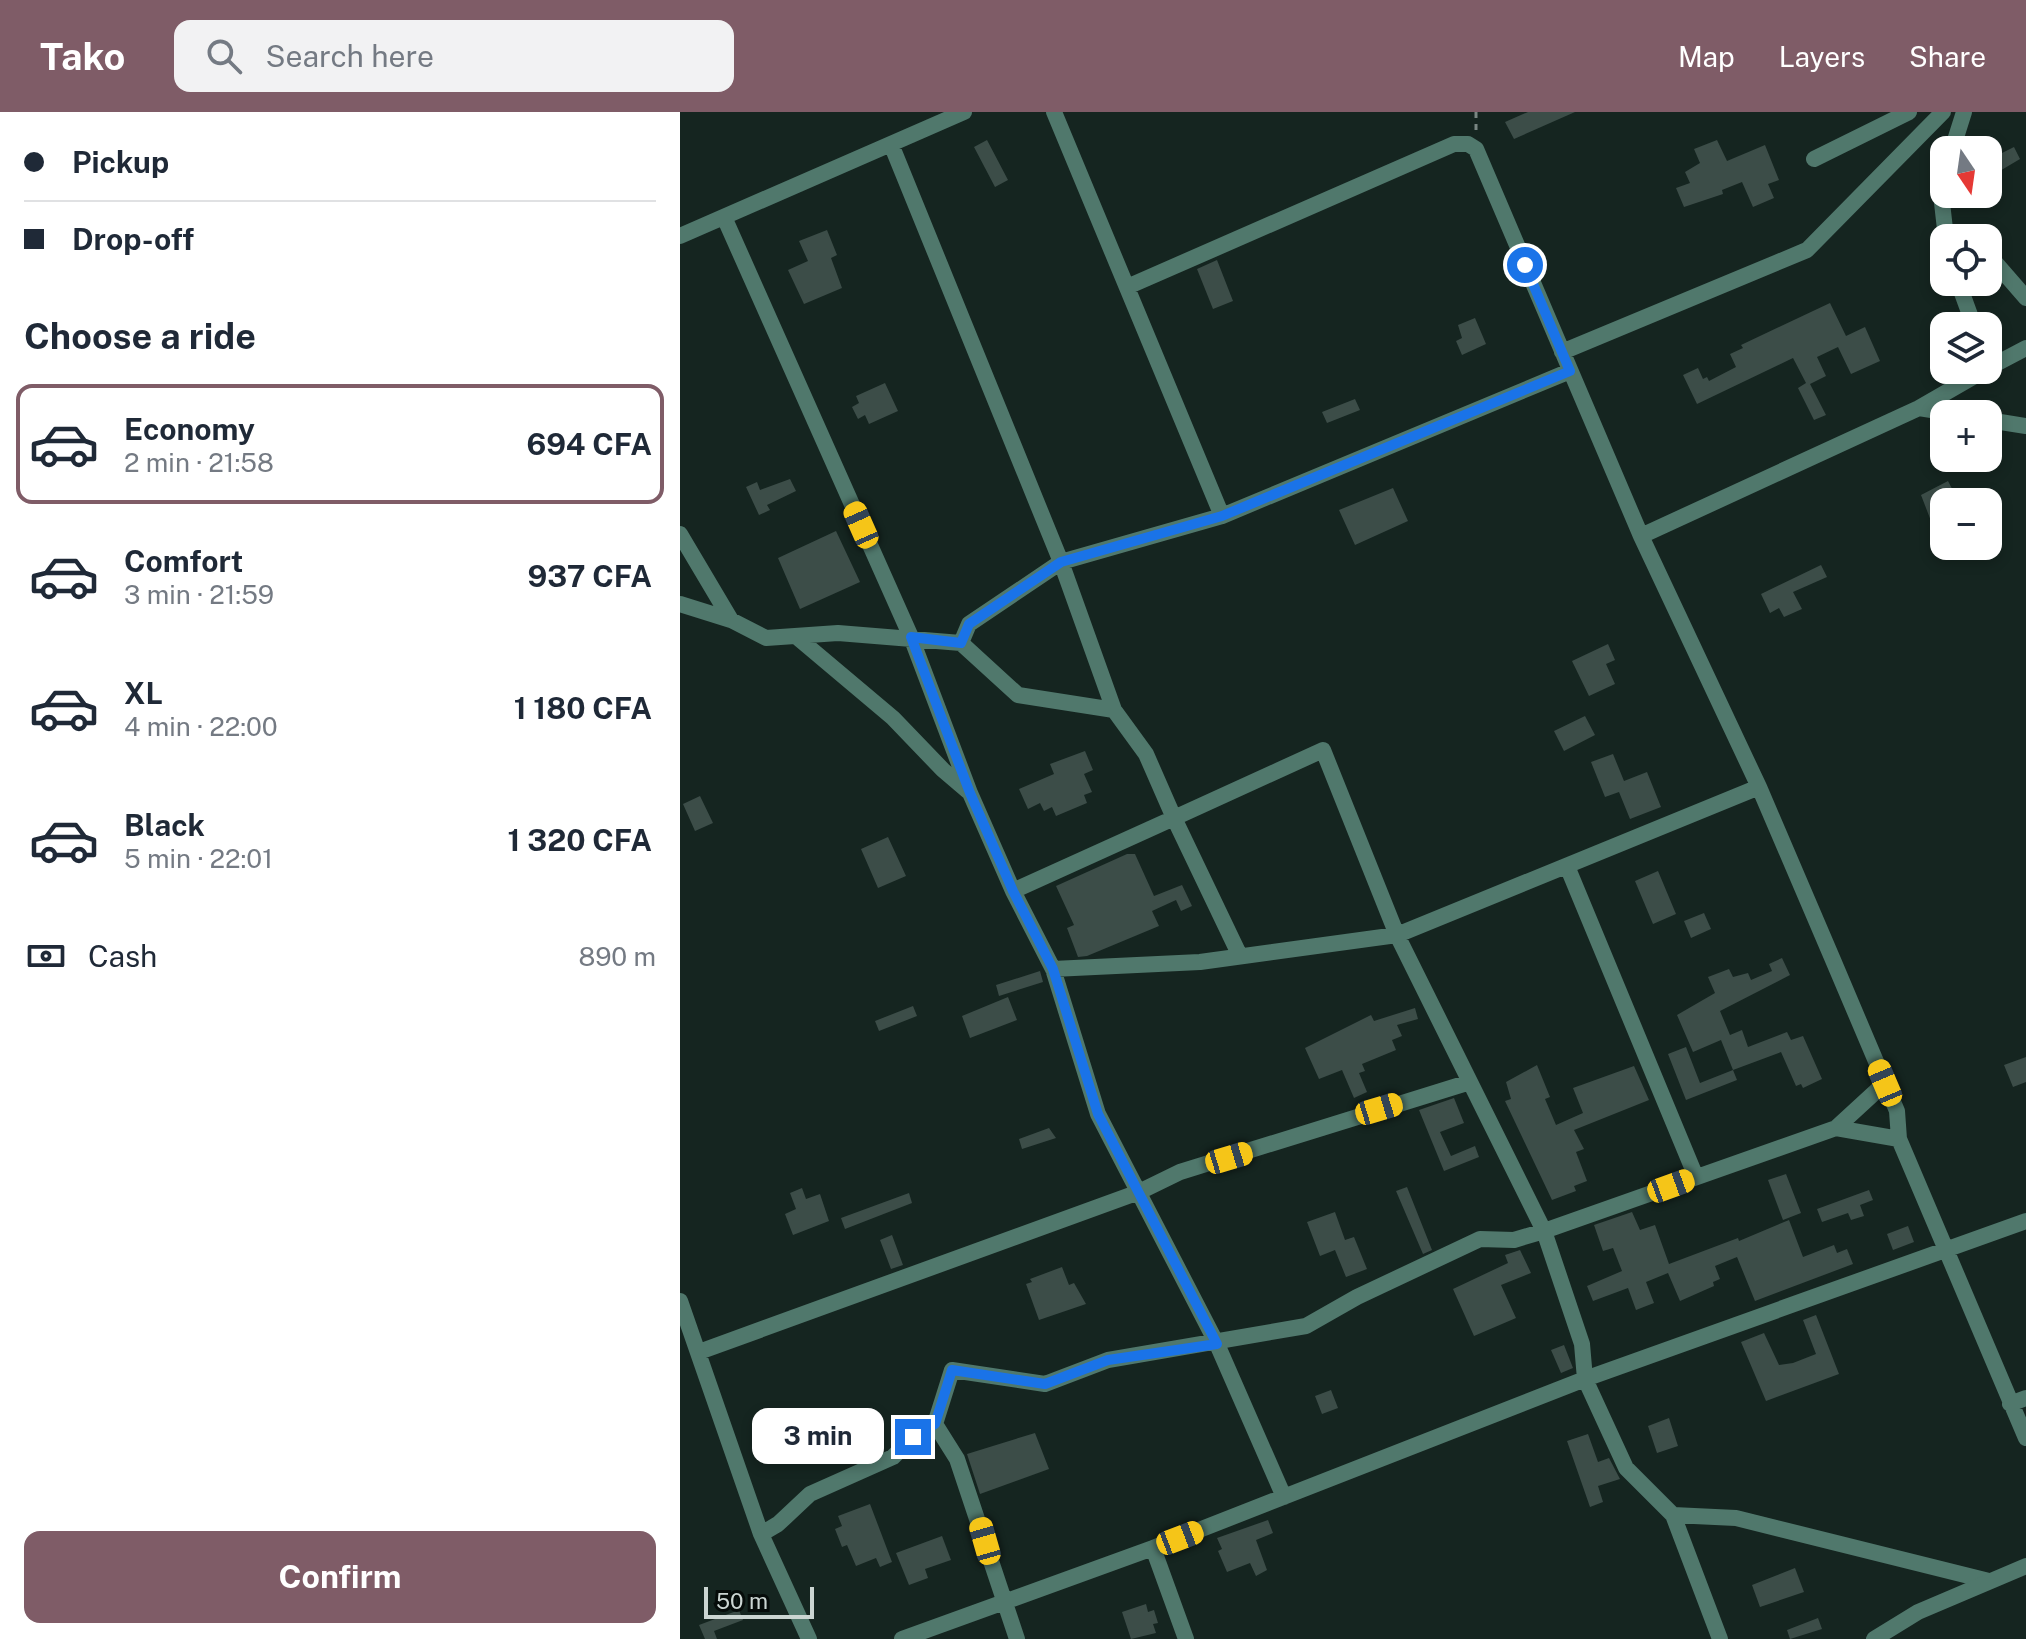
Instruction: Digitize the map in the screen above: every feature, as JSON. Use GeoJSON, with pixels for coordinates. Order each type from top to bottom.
{"type":"FeatureCollection","features":[{"type":"Feature","properties":{"kind":"street"},"geometry":{"type":"LineString","coordinates":[[680,236],[964,112]]}},
{"type":"Feature","properties":{"kind":"street"},"geometry":{"type":"LineString","coordinates":[[1054,112],[1222,516]]}},
{"type":"Feature","properties":{"kind":"street"},"geometry":{"type":"LineString","coordinates":[[1814,159],[1909,112]]}},
{"type":"Feature","properties":{"kind":"street"},"geometry":{"type":"LineString","coordinates":[[1562,352],[1807,250],[1943,112]]}},
{"type":"Feature","properties":{"kind":"street"},"geometry":{"type":"LineString","coordinates":[[1956,136],[1964,112]]}},
{"type":"Feature","properties":{"kind":"street"},"geometry":{"type":"LineString","coordinates":[[891,144],[1061,562],[1114,710],[1146,754],[1240,956]]}},
{"type":"Feature","properties":{"kind":"street"},"geometry":{"type":"LineString","coordinates":[[1127,287],[1454,144],[1468,144],[1476,149],[1641,536],[1759,787],[1897,1111],[1899,1139],[1945,1252],[2018,1401],[2026,1438]]}},
{"type":"Feature","properties":{"kind":"street"},"geometry":{"type":"LineString","coordinates":[[724,217],[911,637],[970,793],[1013,891],[1053,969],[1098,1114],[1217,1344],[1284,1497]]}},
{"type":"Feature","properties":{"kind":"street"},"geometry":{"type":"LineString","coordinates":[[2002,270],[2026,298]]}},
{"type":"Feature","properties":{"kind":"street"},"geometry":{"type":"LineString","coordinates":[[2002,361],[2026,348]]}},
{"type":"Feature","properties":{"kind":"street"},"geometry":{"type":"LineString","coordinates":[[961,643],[969,624],[1061,562],[1222,516],[1570,371]]}},
{"type":"Feature","properties":{"kind":"street"},"geometry":{"type":"LineString","coordinates":[[1641,536],[1919,408],[1960,384]]}},
{"type":"Feature","properties":{"kind":"street"},"geometry":{"type":"LineString","coordinates":[[1919,408],[1930,410]]}},
{"type":"Feature","properties":{"kind":"street"},"geometry":{"type":"LineString","coordinates":[[2002,422],[2026,426]]}},
{"type":"Feature","properties":{"kind":"street"},"geometry":{"type":"LineString","coordinates":[[680,534],[731,620]]}},
{"type":"Feature","properties":{"kind":"street"},"geometry":{"type":"LineString","coordinates":[[680,604],[731,620],[766,638],[838,633],[961,643],[1018,695],[1114,710]]}},
{"type":"Feature","properties":{"kind":"street"},"geometry":{"type":"LineString","coordinates":[[798,638],[883,708],[943,770],[970,793]]}},
{"type":"Feature","properties":{"kind":"street"},"geometry":{"type":"LineString","coordinates":[[1013,891],[1323,750],[1397,935],[1544,1231],[1582,1344],[1585,1379],[1626,1468],[1673,1515],[1720,1639]]}},
{"type":"Feature","properties":{"kind":"street"},"geometry":{"type":"LineString","coordinates":[[1053,969],[1240,956],[1397,935],[1759,787]]}},
{"type":"Feature","properties":{"kind":"street"},"geometry":{"type":"LineString","coordinates":[[1567,866],[1696,1177]]}},
{"type":"Feature","properties":{"kind":"street"},"geometry":{"type":"LineString","coordinates":[[699,1352],[1139,1192],[1180,1172],[1470,1082]]}},
{"type":"Feature","properties":{"kind":"street"},"geometry":{"type":"LineString","coordinates":[[761,1534],[778,1524],[810,1494],[893,1457],[913,1437],[935,1424],[952,1370],[1045,1384],[1108,1360],[1217,1344],[1306,1326],[1357,1297],[1480,1239],[1514,1240],[1544,1231],[1836,1128],[1885,1083]]}},
{"type":"Feature","properties":{"kind":"street"},"geometry":{"type":"LineString","coordinates":[[1836,1128],[1899,1139]]}},
{"type":"Feature","properties":{"kind":"street"},"geometry":{"type":"LineString","coordinates":[[902,1639],[1153,1548],[1585,1379],[2026,1221]]}},
{"type":"Feature","properties":{"kind":"street"},"geometry":{"type":"LineString","coordinates":[[680,1301],[761,1534],[809,1639]]}},
{"type":"Feature","properties":{"kind":"street"},"geometry":{"type":"LineString","coordinates":[[935,1424],[957,1459],[1017,1639]]}},
{"type":"Feature","properties":{"kind":"street"},"geometry":{"type":"LineString","coordinates":[[1673,1515],[1736,1518],[1989,1581]]}},
{"type":"Feature","properties":{"kind":"street"},"geometry":{"type":"LineString","coordinates":[[1153,1548],[1186,1639]]}},
{"type":"Feature","properties":{"kind":"street"},"geometry":{"type":"LineString","coordinates":[[1874,1639],[1918,1612],[2026,1566]]}},
{"type":"Feature","properties":{"kind":"street"},"geometry":{"type":"LineString","coordinates":[[2006,1572],[2026,1577]]}},
{"type":"Feature","properties":{"kind":"building"},"geometry":{"type":"Polygon","coordinates":[[[1528,112],[1575,112],[1514,139],[1505,122],[1528,112]]]}},
{"type":"Feature","properties":{"kind":"building"},"geometry":{"type":"Polygon","coordinates":[[[987,140],[1008,180],[995,187],[974,147],[987,140]]]}},
{"type":"Feature","properties":{"kind":"building"},"geometry":{"type":"Polygon","coordinates":[[[1717,140],[1727,161],[1765,145],[1779,180],[1768,184],[1774,198],[1753,207],[1742,182],[1722,190],[1723,194],[1684,207],[1676,188],[1690,183],[1685,172],[1700,163],[1694,149],[1717,140]]]}},
{"type":"Feature","properties":{"kind":"building"},"geometry":{"type":"Polygon","coordinates":[[[2014,147],[2020,159],[2002,170],[2002,153],[2014,147]]]}},
{"type":"Feature","properties":{"kind":"building"},"geometry":{"type":"Polygon","coordinates":[[[827,230],[837,255],[831,258],[842,288],[804,304],[788,270],[808,261],[799,241],[827,230]]]}},
{"type":"Feature","properties":{"kind":"building"},"geometry":{"type":"Polygon","coordinates":[[[1217,260],[1233,301],[1213,309],[1197,269],[1217,260]]]}},
{"type":"Feature","properties":{"kind":"building"},"geometry":{"type":"Polygon","coordinates":[[[1830,303],[1846,336],[1865,327],[1880,361],[1851,374],[1838,347],[1817,357],[1826,376],[1810,384],[1826,415],[1814,420],[1798,388],[1806,383],[1793,358],[1697,404],[1683,375],[1698,368],[1703,379],[1707,377],[1709,381],[1736,367],[1730,354],[1743,348],[1741,345],[1830,303]]]}},
{"type":"Feature","properties":{"kind":"building"},"geometry":{"type":"Polygon","coordinates":[[[1475,318],[1486,344],[1462,355],[1456,341],[1462,338],[1458,325],[1475,318]]]}},
{"type":"Feature","properties":{"kind":"building"},"geometry":{"type":"Polygon","coordinates":[[[885,383],[898,411],[869,424],[865,415],[858,419],[852,407],[859,403],[856,396],[885,383]]]}},
{"type":"Feature","properties":{"kind":"building"},"geometry":{"type":"Polygon","coordinates":[[[1355,399],[1360,410],[1327,423],[1322,412],[1355,399]]]}},
{"type":"Feature","properties":{"kind":"building"},"geometry":{"type":"Polygon","coordinates":[[[790,479],[796,491],[767,505],[770,510],[759,515],[746,487],[757,482],[760,490],[790,479]]]}},
{"type":"Feature","properties":{"kind":"building"},"geometry":{"type":"Polygon","coordinates":[[[1948,481],[1952,488],[1934,488],[1948,481]]]}},
{"type":"Feature","properties":{"kind":"building"},"geometry":{"type":"Polygon","coordinates":[[[1393,488],[1408,521],[1355,545],[1339,510],[1393,488]]]}},
{"type":"Feature","properties":{"kind":"building"},"geometry":{"type":"Polygon","coordinates":[[[1930,490],[1930,518],[1921,495],[1930,490]]]}},
{"type":"Feature","properties":{"kind":"building"},"geometry":{"type":"Polygon","coordinates":[[[836,531],[860,582],[800,609],[778,558],[836,531]]]}},
{"type":"Feature","properties":{"kind":"building"},"geometry":{"type":"Polygon","coordinates":[[[1821,565],[1827,577],[1793,592],[1802,609],[1784,617],[1779,608],[1770,613],[1761,594],[1821,565]]]}},
{"type":"Feature","properties":{"kind":"building"},"geometry":{"type":"Polygon","coordinates":[[[1608,644],[1615,660],[1606,664],[1615,684],[1589,696],[1572,661],[1608,644]]]}},
{"type":"Feature","properties":{"kind":"building"},"geometry":{"type":"Polygon","coordinates":[[[1585,716],[1595,735],[1564,751],[1554,731],[1585,716]]]}},
{"type":"Feature","properties":{"kind":"building"},"geometry":{"type":"Polygon","coordinates":[[[1085,751],[1093,770],[1084,774],[1092,792],[1084,795],[1087,803],[1056,816],[1052,807],[1044,811],[1040,803],[1028,809],[1019,789],[1054,774],[1050,764],[1085,751]]]}},
{"type":"Feature","properties":{"kind":"building"},"geometry":{"type":"Polygon","coordinates":[[[1613,754],[1624,781],[1647,772],[1661,807],[1630,819],[1619,792],[1605,797],[1591,762],[1613,754]]]}},
{"type":"Feature","properties":{"kind":"building"},"geometry":{"type":"Polygon","coordinates":[[[700,796],[713,823],[695,831],[683,804],[700,796]]]}},
{"type":"Feature","properties":{"kind":"building"},"geometry":{"type":"Polygon","coordinates":[[[888,837],[906,876],[878,888],[861,849],[888,837]]]}},
{"type":"Feature","properties":{"kind":"building"},"geometry":{"type":"Polygon","coordinates":[[[1127,854],[1135,854],[1154,896],[1182,885],[1192,906],[1181,911],[1176,900],[1152,911],[1159,926],[1078,957],[1067,928],[1074,925],[1056,886],[1127,854]]]}},
{"type":"Feature","properties":{"kind":"building"},"geometry":{"type":"Polygon","coordinates":[[[1658,871],[1676,914],[1653,924],[1635,881],[1658,871]]]}},
{"type":"Feature","properties":{"kind":"building"},"geometry":{"type":"Polygon","coordinates":[[[1704,913],[1711,929],[1691,938],[1684,921],[1704,913]]]}},
{"type":"Feature","properties":{"kind":"building"},"geometry":{"type":"Polygon","coordinates":[[[1782,958],[1790,975],[1720,1011],[1730,1035],[1742,1030],[1748,1047],[1787,1032],[1791,1040],[1803,1036],[1822,1079],[1803,1088],[1801,1084],[1796,1086],[1781,1052],[1733,1070],[1721,1040],[1693,1052],[1677,1015],[1715,993],[1708,977],[1729,969],[1733,977],[1748,973],[1751,980],[1772,971],[1769,964],[1782,958]]]}},
{"type":"Feature","properties":{"kind":"building"},"geometry":{"type":"Polygon","coordinates":[[[1040,971],[1043,982],[999,996],[996,985],[1040,971]]]}},
{"type":"Feature","properties":{"kind":"building"},"geometry":{"type":"Polygon","coordinates":[[[1008,997],[1017,1020],[970,1038],[962,1016],[1008,997]]]}},
{"type":"Feature","properties":{"kind":"building"},"geometry":{"type":"Polygon","coordinates":[[[913,1006],[917,1016],[879,1031],[875,1021],[913,1006]]]}},
{"type":"Feature","properties":{"kind":"building"},"geometry":{"type":"Polygon","coordinates":[[[1415,1008],[1418,1019],[1397,1025],[1402,1036],[1392,1040],[1396,1050],[1362,1064],[1365,1071],[1359,1073],[1367,1092],[1354,1098],[1342,1070],[1319,1079],[1305,1048],[1371,1015],[1374,1021],[1415,1008]]]}},
{"type":"Feature","properties":{"kind":"building"},"geometry":{"type":"Polygon","coordinates":[[[1686,1047],[1700,1083],[1733,1070],[1737,1080],[1686,1100],[1668,1054],[1686,1047]]]}},
{"type":"Feature","properties":{"kind":"building"},"geometry":{"type":"Polygon","coordinates":[[[2026,1057],[2026,1082],[2013,1087],[2004,1065],[2026,1057]]]}},
{"type":"Feature","properties":{"kind":"building"},"geometry":{"type":"Polygon","coordinates":[[[1537,1065],[1550,1097],[1545,1099],[1556,1125],[1583,1113],[1573,1088],[1634,1066],[1649,1100],[1574,1130],[1584,1149],[1576,1152],[1587,1181],[1574,1186],[1576,1191],[1552,1200],[1505,1101],[1511,1099],[1506,1082],[1537,1065]]]}},
{"type":"Feature","properties":{"kind":"building"},"geometry":{"type":"Polygon","coordinates":[[[1454,1098],[1464,1123],[1440,1132],[1451,1156],[1475,1146],[1479,1157],[1444,1171],[1419,1110],[1454,1098]]]}},
{"type":"Feature","properties":{"kind":"building"},"geometry":{"type":"Polygon","coordinates":[[[1049,1128],[1056,1138],[1022,1149],[1019,1139],[1049,1128]]]}},
{"type":"Feature","properties":{"kind":"building"},"geometry":{"type":"Polygon","coordinates":[[[1786,1174],[1801,1213],[1783,1220],[1768,1180],[1786,1174]]]}},
{"type":"Feature","properties":{"kind":"building"},"geometry":{"type":"Polygon","coordinates":[[[1407,1187],[1432,1250],[1423,1254],[1396,1191],[1407,1187]]]}},
{"type":"Feature","properties":{"kind":"building"},"geometry":{"type":"Polygon","coordinates":[[[802,1188],[806,1199],[820,1194],[829,1221],[793,1235],[785,1214],[796,1209],[790,1193],[802,1188]]]}},
{"type":"Feature","properties":{"kind":"building"},"geometry":{"type":"Polygon","coordinates":[[[1869,1190],[1873,1200],[1860,1205],[1864,1216],[1851,1220],[1848,1213],[1822,1222],[1817,1209],[1869,1190]]]}},
{"type":"Feature","properties":{"kind":"building"},"geometry":{"type":"Polygon","coordinates":[[[909,1193],[912,1203],[845,1229],[841,1218],[909,1193]]]}},
{"type":"Feature","properties":{"kind":"building"},"geometry":{"type":"Polygon","coordinates":[[[1335,1212],[1345,1240],[1354,1237],[1367,1269],[1346,1277],[1335,1250],[1320,1256],[1307,1222],[1335,1212]]]}},
{"type":"Feature","properties":{"kind":"building"},"geometry":{"type":"Polygon","coordinates":[[[1632,1212],[1640,1230],[1655,1225],[1669,1264],[1738,1238],[1739,1241],[1789,1220],[1803,1257],[1834,1245],[1837,1253],[1847,1249],[1853,1264],[1755,1301],[1737,1257],[1715,1266],[1720,1279],[1713,1282],[1714,1286],[1680,1301],[1668,1273],[1646,1282],[1654,1303],[1636,1310],[1628,1288],[1593,1301],[1587,1286],[1622,1271],[1613,1248],[1603,1251],[1594,1225],[1632,1212]]]}},
{"type":"Feature","properties":{"kind":"building"},"geometry":{"type":"Polygon","coordinates":[[[1908,1226],[1914,1242],[1893,1250],[1887,1234],[1908,1226]]]}},
{"type":"Feature","properties":{"kind":"building"},"geometry":{"type":"Polygon","coordinates":[[[892,1235],[903,1265],[891,1269],[880,1240],[892,1235]]]}},
{"type":"Feature","properties":{"kind":"building"},"geometry":{"type":"Polygon","coordinates":[[[1520,1250],[1531,1273],[1501,1285],[1516,1318],[1474,1336],[1453,1289],[1508,1263],[1505,1255],[1520,1250]]]}},
{"type":"Feature","properties":{"kind":"building"},"geometry":{"type":"Polygon","coordinates":[[[1062,1267],[1069,1285],[1074,1283],[1086,1304],[1039,1320],[1026,1284],[1032,1282],[1030,1279],[1062,1267]]]}},
{"type":"Feature","properties":{"kind":"building"},"geometry":{"type":"Polygon","coordinates":[[[1816,1315],[1839,1374],[1766,1401],[1741,1342],[1764,1333],[1779,1365],[1793,1363],[1816,1354],[1803,1320],[1816,1315]]]}},
{"type":"Feature","properties":{"kind":"building"},"geometry":{"type":"Polygon","coordinates":[[[1564,1345],[1573,1368],[1561,1373],[1551,1350],[1564,1345]]]}},
{"type":"Feature","properties":{"kind":"building"},"geometry":{"type":"Polygon","coordinates":[[[1331,1390],[1338,1408],[1322,1414],[1315,1396],[1331,1390]]]}},
{"type":"Feature","properties":{"kind":"building"},"geometry":{"type":"Polygon","coordinates":[[[1669,1418],[1678,1446],[1657,1453],[1648,1426],[1669,1418]]]}},
{"type":"Feature","properties":{"kind":"building"},"geometry":{"type":"Polygon","coordinates":[[[1035,1433],[1049,1469],[980,1494],[967,1454],[1035,1433]]]}},
{"type":"Feature","properties":{"kind":"building"},"geometry":{"type":"Polygon","coordinates":[[[1588,1434],[1598,1462],[1609,1458],[1620,1479],[1598,1486],[1603,1502],[1590,1507],[1567,1441],[1588,1434]]]}},
{"type":"Feature","properties":{"kind":"building"},"geometry":{"type":"Polygon","coordinates":[[[870,1504],[892,1562],[880,1567],[876,1558],[856,1566],[847,1545],[842,1547],[835,1529],[842,1526],[838,1516],[870,1504]]]}},
{"type":"Feature","properties":{"kind":"building"},"geometry":{"type":"Polygon","coordinates":[[[1268,1520],[1273,1533],[1256,1540],[1267,1570],[1256,1576],[1250,1563],[1227,1572],[1218,1551],[1222,1549],[1217,1538],[1268,1520]]]}},
{"type":"Feature","properties":{"kind":"building"},"geometry":{"type":"Polygon","coordinates":[[[942,1536],[951,1560],[925,1569],[928,1578],[909,1585],[896,1553],[942,1536]]]}},
{"type":"Feature","properties":{"kind":"building"},"geometry":{"type":"Polygon","coordinates":[[[1795,1568],[1804,1592],[1760,1607],[1752,1585],[1795,1568]]]}},
{"type":"Feature","properties":{"kind":"building"},"geometry":{"type":"Polygon","coordinates":[[[1146,1604],[1148,1612],[1154,1610],[1158,1623],[1153,1624],[1156,1633],[1131,1639],[1122,1612],[1146,1604]]]}},
{"type":"Feature","properties":{"kind":"building"},"geometry":{"type":"Polygon","coordinates":[[[739,1610],[743,1620],[714,1631],[717,1639],[705,1639],[699,1625],[739,1610]]]}},
{"type":"Feature","properties":{"kind":"building"},"geometry":{"type":"Polygon","coordinates":[[[1818,1618],[1822,1629],[1790,1639],[1787,1630],[1818,1618]]]}},
{"type":"Feature","properties":{"kind":"route"},"geometry":{"type":"LineString","coordinates":[[913,1437],[935,1424],[940,1399],[952,1370],[1045,1384],[1108,1360],[1217,1344],[1098,1114],[1053,969],[1013,891],[970,793],[911,637],[961,643],[969,624],[1061,562],[1222,516],[1570,371],[1525,265]]}}]}
